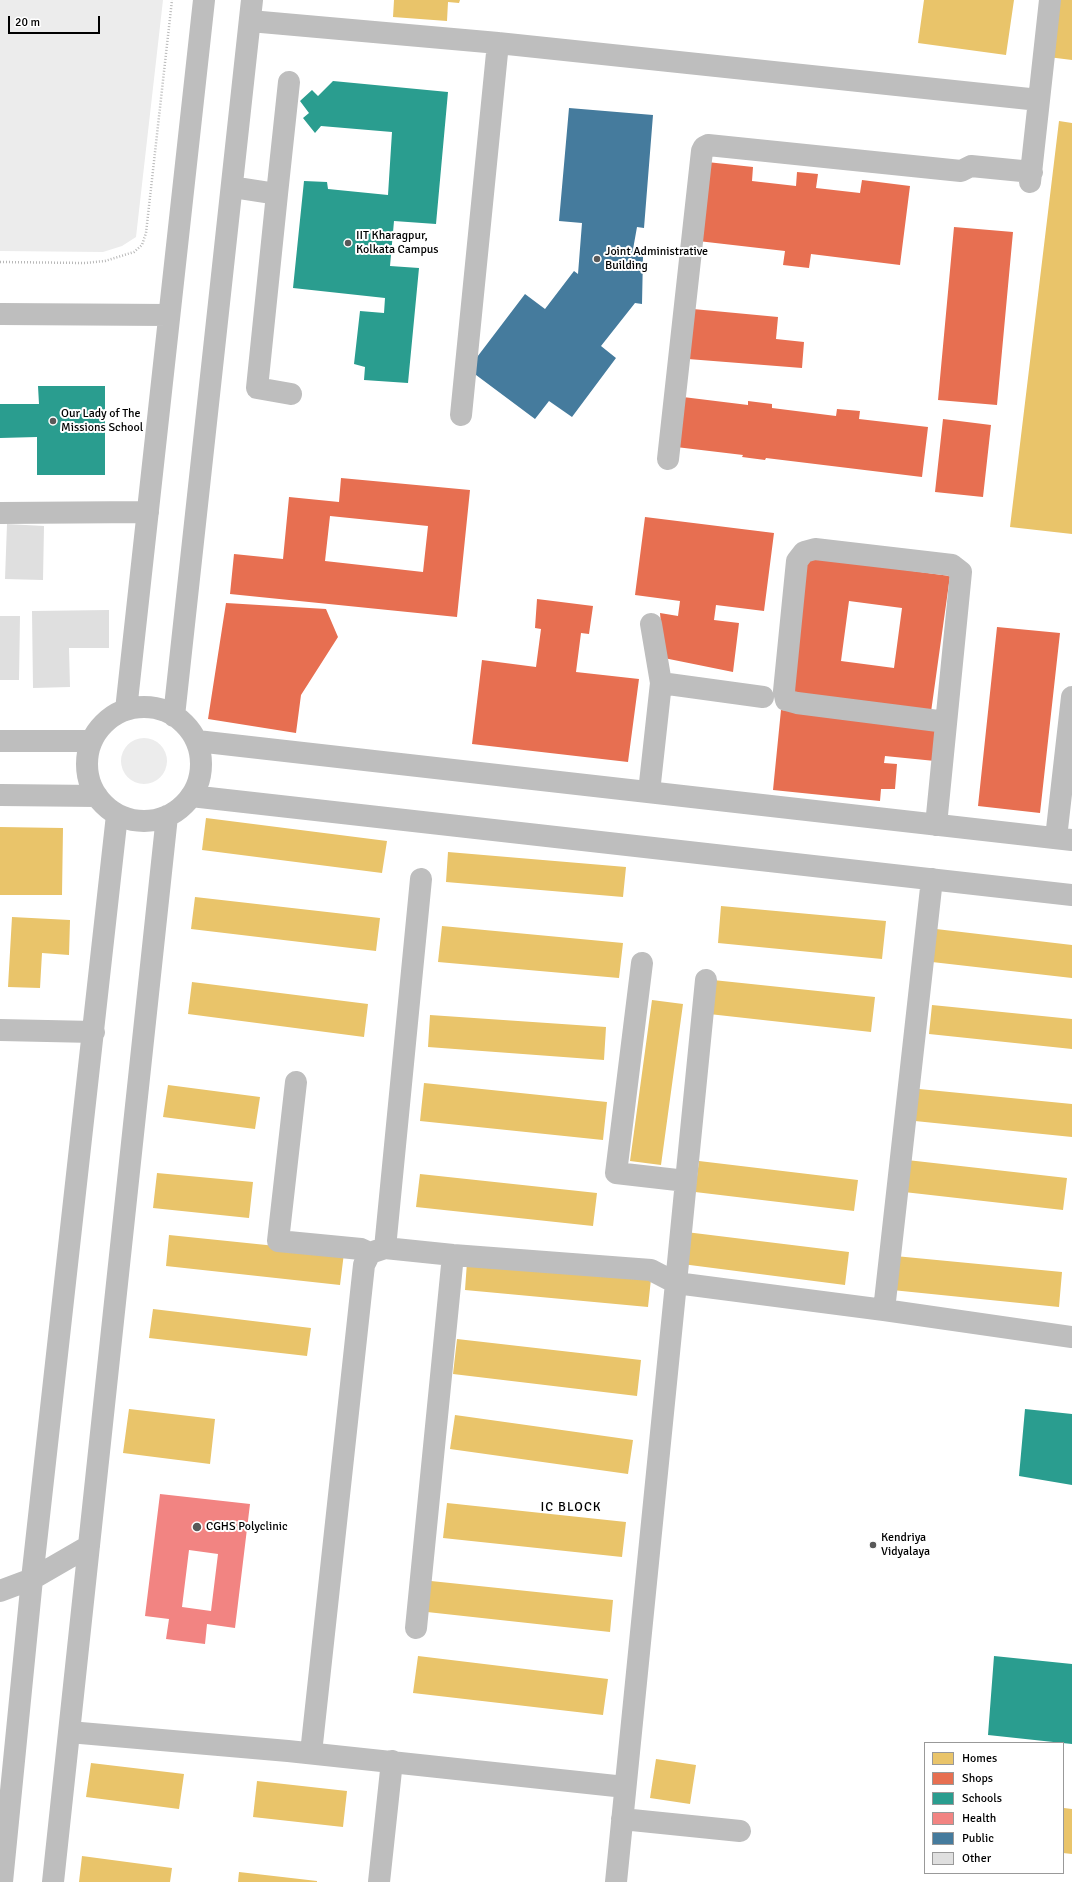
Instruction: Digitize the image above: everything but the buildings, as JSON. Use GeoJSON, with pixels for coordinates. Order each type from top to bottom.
{"type":"FeatureCollection","features":[{"type":"Feature","properties":{"kind":"street"},"geometry":{"type":"LineString","coordinates":[[126,710],[204,0]]}},
{"type":"Feature","properties":{"kind":"street"},"geometry":{"type":"LineString","coordinates":[[668,459],[700,166],[704,146],[708,145],[961,171],[971,166],[1031,177],[1050,0]]}},
{"type":"Feature","properties":{"kind":"street"},"geometry":{"type":"LineString","coordinates":[[174,716],[251,10],[498,43],[1039,100]]}},
{"type":"Feature","properties":{"kind":"street"},"geometry":{"type":"LineString","coordinates":[[461,415],[498,43]]}},
{"type":"Feature","properties":{"kind":"street"},"geometry":{"type":"LineString","coordinates":[[289,82],[257,388],[291,394]]}},
{"type":"Feature","properties":{"kind":"street"},"geometry":{"type":"LineString","coordinates":[[232,187],[277,194]]}},
{"type":"Feature","properties":{"kind":"street"},"geometry":{"type":"LineString","coordinates":[[0,314],[170,315]]}},
{"type":"Feature","properties":{"kind":"street"},"geometry":{"type":"LineString","coordinates":[[0,513],[148,512]]}},
{"type":"Feature","properties":{"kind":"street"},"geometry":{"type":"LineString","coordinates":[[936,825],[961,572],[952,565],[815,548],[804,552],[797,561],[784,691],[786,700],[797,703],[946,722]]}},
{"type":"Feature","properties":{"kind":"street"},"geometry":{"type":"LineString","coordinates":[[649,792],[660,683],[651,624]]}},
{"type":"Feature","properties":{"kind":"street"},"geometry":{"type":"LineString","coordinates":[[660,683],[763,697]]}},
{"type":"Feature","properties":{"kind":"street"},"geometry":{"type":"LineString","coordinates":[[197,742],[1064,839],[1072,697]]}},
{"type":"Feature","properties":{"kind":"street"},"geometry":{"type":"LineString","coordinates":[[137,707],[158,708],[174,716],[187,726],[197,742],[202,762],[199,782],[189,800],[174,813],[168,816],[156,820],[136,821],[117,815],[100,803],[88,781],[86,761],[91,741],[102,725],[118,713],[126,710],[137,707]]}},
{"type":"Feature","properties":{"kind":"street"},"geometry":{"type":"LineString","coordinates":[[0,741],[91,741]]}},
{"type":"Feature","properties":{"kind":"street"},"geometry":{"type":"LineString","coordinates":[[0,795],[97,796]]}},
{"type":"Feature","properties":{"kind":"street"},"geometry":{"type":"LineString","coordinates":[[191,796],[1072,895]]}},
{"type":"Feature","properties":{"kind":"street"},"geometry":{"type":"LineString","coordinates":[[2,1882],[5,1800],[32,1579],[117,815]]}},
{"type":"Feature","properties":{"kind":"street"},"geometry":{"type":"LineString","coordinates":[[53,1882],[168,816]]}},
{"type":"Feature","properties":{"kind":"street"},"geometry":{"type":"LineString","coordinates":[[311,1753],[364,1265],[377,1250],[421,879]]}},
{"type":"Feature","properties":{"kind":"street"},"geometry":{"type":"LineString","coordinates":[[884,1310],[932,879]]}},
{"type":"Feature","properties":{"kind":"street"},"geometry":{"type":"LineString","coordinates":[[642,963],[616,1173],[686,1181]]}},
{"type":"Feature","properties":{"kind":"street"},"geometry":{"type":"LineString","coordinates":[[616,1882],[706,980]]}},
{"type":"Feature","properties":{"kind":"street"},"geometry":{"type":"LineString","coordinates":[[0,1030],[94,1032]]}},
{"type":"Feature","properties":{"kind":"street"},"geometry":{"type":"LineString","coordinates":[[296,1082],[278,1241],[361,1249],[651,1270],[676,1283],[884,1310],[1072,1337]]}},
{"type":"Feature","properties":{"kind":"street"},"geometry":{"type":"LineString","coordinates":[[416,1628],[452,1255]]}},
{"type":"Feature","properties":{"kind":"street"},"geometry":{"type":"LineString","coordinates":[[0,1591],[32,1579],[89,1546]]}},
{"type":"Feature","properties":{"kind":"street"},"geometry":{"type":"LineString","coordinates":[[69,1732],[392,1761],[625,1787]]}},
{"type":"Feature","properties":{"kind":"street"},"geometry":{"type":"LineString","coordinates":[[379,1882],[392,1761]]}},
{"type":"Feature","properties":{"kind":"street"},"geometry":{"type":"LineString","coordinates":[[622,1818],[740,1831]]}},
{"type":"Feature","properties":{"kind":"path"},"geometry":{"type":"LineString","coordinates":[[0,262],[85,263],[105,261],[134,252],[142,245],[146,233],[172,0]]}},
{"type":"Feature","properties":{"kind":"shaded area"},"geometry":{"type":"Polygon","coordinates":[[[0,0],[163,0],[136,237],[122,246],[103,252],[0,251],[0,0]]]}},
{"type":"Feature","properties":{"kind":"shaded area"},"geometry":{"type":"Polygon","coordinates":[[[139,738],[149,738],[157,742],[163,748],[167,756],[167,766],[163,774],[157,780],[149,784],[139,784],[131,780],[125,774],[121,766],[121,756],[125,748],[131,742],[139,738]]]}},
{"type":"Feature","properties":{"kind":"place","name":"IIT Kharagpur, Kolkata Campus"},"geometry":{"type":"Point","coordinates":[348,243]}},
{"type":"Feature","properties":{"kind":"place","name":"Joint Administrative Building"},"geometry":{"type":"Point","coordinates":[597,259]}},
{"type":"Feature","properties":{"kind":"place","name":"Our Lady of The Missions School"},"geometry":{"type":"Point","coordinates":[53,421]}},
{"type":"Feature","properties":{"kind":"place","name":"CGHS Polyclinic"},"geometry":{"type":"Point","coordinates":[197,1527]}},
{"type":"Feature","properties":{"kind":"place","name":"Kendriya Vidyalaya"},"geometry":{"type":"Point","coordinates":[873,1545]}},
{"type":"Feature","properties":{"kind":"district","name":"IC BLOCK"},"geometry":{"type":"Point","coordinates":[571,1508]}}]}
